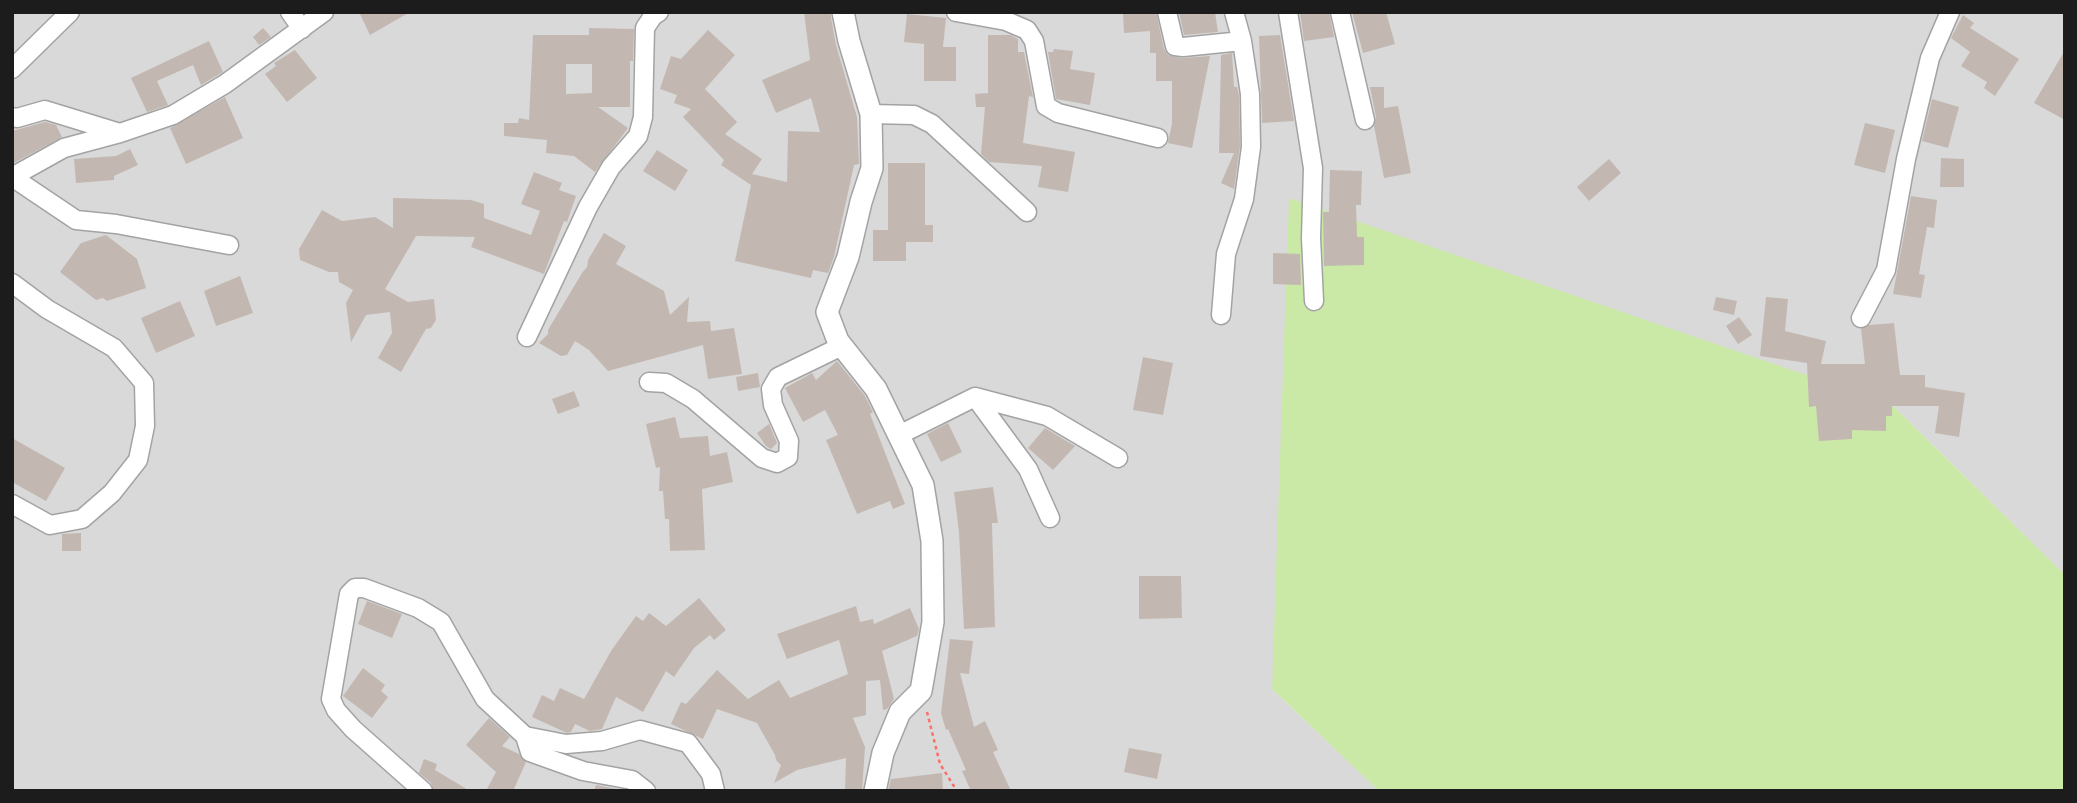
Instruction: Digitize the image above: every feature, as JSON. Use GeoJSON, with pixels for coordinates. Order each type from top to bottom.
{"type":"FeatureCollection","features":[{"type":"Feature","properties":{"kind":"street"},"geometry":{"type":"LineString","coordinates":[[12,69],[70,12]]}},
{"type":"Feature","properties":{"kind":"street"},"geometry":{"type":"LineString","coordinates":[[290,12],[302,29]]}},
{"type":"Feature","properties":{"kind":"street"},"geometry":{"type":"LineString","coordinates":[[229,245],[76,220],[12,177],[64,148],[173,115],[225,85],[324,12]]}},
{"type":"Feature","properties":{"kind":"street"},"geometry":{"type":"LineString","coordinates":[[527,337],[587,207],[611,167],[638,135],[643,117],[645,29],[659,12]]}},
{"type":"Feature","properties":{"kind":"street"},"geometry":{"type":"LineString","coordinates":[[843,12],[871,114],[872,168],[860,202],[848,257],[827,312],[842,346],[876,389],[923,485],[932,541],[933,622],[921,691],[900,712],[883,753],[875,791]]}},
{"type":"Feature","properties":{"kind":"street"},"geometry":{"type":"LineString","coordinates":[[956,12],[1006,21],[1027,30],[1034,41],[1046,106],[1058,113],[1158,138]]}},
{"type":"Feature","properties":{"kind":"street"},"geometry":{"type":"LineString","coordinates":[[1167,12],[1175,46],[1242,41]]}},
{"type":"Feature","properties":{"kind":"street"},"geometry":{"type":"LineString","coordinates":[[1221,315],[1227,254],[1244,199],[1251,147],[1250,94],[1242,41],[1234,12]]}},
{"type":"Feature","properties":{"kind":"street"},"geometry":{"type":"LineString","coordinates":[[1288,12],[1313,168],[1311,238],[1314,301]]}},
{"type":"Feature","properties":{"kind":"street"},"geometry":{"type":"LineString","coordinates":[[1340,12],[1365,120]]}},
{"type":"Feature","properties":{"kind":"street"},"geometry":{"type":"LineString","coordinates":[[1861,318],[1886,270],[1906,159],[1930,58],[1950,12]]}},
{"type":"Feature","properties":{"kind":"street"},"geometry":{"type":"LineString","coordinates":[[12,117],[46,110],[120,133]]}},
{"type":"Feature","properties":{"kind":"street"},"geometry":{"type":"LineString","coordinates":[[871,114],[914,116],[932,124],[1027,212]]}},
{"type":"Feature","properties":{"kind":"street"},"geometry":{"type":"LineString","coordinates":[[12,283],[47,309],[114,348],[144,383],[145,426],[138,460],[112,493],[82,519],[50,525],[12,504]]}},
{"type":"Feature","properties":{"kind":"street"},"geometry":{"type":"LineString","coordinates":[[649,382],[666,383],[693,399],[762,458],[777,463],[788,457],[789,441],[773,405],[771,389],[779,377],[842,346]]}},
{"type":"Feature","properties":{"kind":"street"},"geometry":{"type":"LineString","coordinates":[[899,435],[975,397],[1047,416],[1118,458]]}},
{"type":"Feature","properties":{"kind":"street"},"geometry":{"type":"LineString","coordinates":[[975,397],[1028,469],[1050,518]]}},
{"type":"Feature","properties":{"kind":"street"},"geometry":{"type":"LineString","coordinates":[[423,791],[353,729],[336,710],[331,699],[349,594],[355,588],[364,588],[418,608],[441,622],[485,699],[525,736],[530,752],[583,771],[632,780],[646,791]]}},
{"type":"Feature","properties":{"kind":"street"},"geometry":{"type":"LineString","coordinates":[[525,736],[566,744],[603,741],[640,730],[688,743],[710,774],[715,791]]}},
{"type":"Feature","properties":{"kind":"path"},"geometry":{"type":"LineString","coordinates":[[921,691],[940,764],[957,791]]}},
{"type":"Feature","properties":{"kind":"shaded area"},"geometry":{"type":"Polygon","coordinates":[[[12,12],[2065,12],[2065,575],[1891,404],[1272,689],[1379,791],[12,791],[12,12]]]}},
{"type":"Feature","properties":{"kind":"green space"},"geometry":{"type":"Polygon","coordinates":[[[1289,198],[1891,404],[2065,575],[2065,791],[1379,791],[1272,689],[1289,198]]]}},
{"type":"Feature","properties":{"kind":"building"},"geometry":{"type":"Polygon","coordinates":[[[359,12],[410,12],[370,35],[359,12]]]}},
{"type":"Feature","properties":{"kind":"building"},"geometry":{"type":"Polygon","coordinates":[[[804,12],[830,12],[836,45],[857,117],[859,164],[854,165],[828,273],[813,270],[811,278],[735,261],[751,185],[721,165],[724,160],[683,117],[691,109],[674,103],[677,95],[660,89],[671,56],[681,59],[708,30],[735,55],[705,89],[737,122],[725,134],[762,159],[752,174],[787,182],[788,131],[820,132],[811,98],[776,113],[762,80],[810,60],[804,12]]]}},
{"type":"Feature","properties":{"kind":"building"},"geometry":{"type":"Polygon","coordinates":[[[1123,12],[1156,12],[1164,49],[1168,55],[1182,58],[1210,56],[1192,148],[1168,143],[1172,124],[1172,81],[1156,81],[1156,53],[1150,53],[1150,31],[1124,33],[1123,12]]]}},
{"type":"Feature","properties":{"kind":"building"},"geometry":{"type":"Polygon","coordinates":[[[1179,12],[1215,12],[1218,32],[1184,35],[1179,12]]]}},
{"type":"Feature","properties":{"kind":"building"},"geometry":{"type":"Polygon","coordinates":[[[1300,12],[1329,12],[1334,37],[1304,41],[1300,12]]]}},
{"type":"Feature","properties":{"kind":"building"},"geometry":{"type":"Polygon","coordinates":[[[1352,12],[1386,12],[1395,44],[1363,53],[1352,12]]]}},
{"type":"Feature","properties":{"kind":"building"},"geometry":{"type":"Polygon","coordinates":[[[907,14],[946,18],[943,47],[956,47],[956,81],[924,81],[924,44],[904,42],[907,14]]]}},
{"type":"Feature","properties":{"kind":"building"},"geometry":{"type":"Polygon","coordinates":[[[1963,15],[1974,23],[1970,28],[2019,59],[1995,96],[1984,88],[1987,82],[1961,66],[1970,52],[1951,38],[1963,15]]]}},
{"type":"Feature","properties":{"kind":"building"},"geometry":{"type":"Polygon","coordinates":[[[263,28],[271,37],[259,45],[253,37],[263,28]]]}},
{"type":"Feature","properties":{"kind":"building"},"geometry":{"type":"Polygon","coordinates":[[[589,28],[634,29],[633,61],[630,61],[630,107],[598,107],[628,128],[595,172],[574,156],[546,153],[547,140],[504,136],[504,123],[518,123],[519,118],[529,120],[533,35],[589,35],[589,28]],[[566,64],[566,94],[592,93],[592,64],[566,64]]]}},
{"type":"Feature","properties":{"kind":"building"},"geometry":{"type":"Polygon","coordinates":[[[988,35],[1011,35],[1018,39],[1018,52],[1024,52],[1033,97],[1029,96],[1023,143],[1075,152],[1068,192],[1038,187],[1042,166],[989,162],[981,154],[985,107],[976,107],[975,94],[988,93],[988,35]]]}},
{"type":"Feature","properties":{"kind":"building"},"geometry":{"type":"Polygon","coordinates":[[[1280,35],[1294,121],[1262,123],[1259,36],[1280,35]]]}},
{"type":"Feature","properties":{"kind":"building"},"geometry":{"type":"Polygon","coordinates":[[[209,41],[223,72],[201,85],[193,65],[157,81],[168,105],[147,112],[131,78],[209,41]]]}},
{"type":"Feature","properties":{"kind":"building"},"geometry":{"type":"Polygon","coordinates":[[[1054,49],[1073,51],[1070,69],[1095,73],[1090,105],[1056,99],[1048,52],[1053,52],[1054,49]]]}},
{"type":"Feature","properties":{"kind":"building"},"geometry":{"type":"Polygon","coordinates":[[[295,50],[317,78],[287,102],[265,74],[276,66],[274,63],[295,50]]]}},
{"type":"Feature","properties":{"kind":"building"},"geometry":{"type":"Polygon","coordinates":[[[2065,50],[2065,120],[2034,103],[2065,50]]]}},
{"type":"Feature","properties":{"kind":"building"},"geometry":{"type":"Polygon","coordinates":[[[1232,53],[1234,87],[1237,87],[1239,95],[1240,146],[1234,189],[1221,183],[1234,153],[1219,153],[1221,55],[1232,53]]]}},
{"type":"Feature","properties":{"kind":"building"},"geometry":{"type":"Polygon","coordinates":[[[1370,87],[1384,87],[1384,108],[1398,106],[1411,173],[1384,178],[1370,87]]]}},
{"type":"Feature","properties":{"kind":"building"},"geometry":{"type":"Polygon","coordinates":[[[225,97],[243,138],[186,164],[170,128],[225,97]]]}},
{"type":"Feature","properties":{"kind":"building"},"geometry":{"type":"Polygon","coordinates":[[[1932,99],[1959,107],[1948,148],[1922,141],[1932,99]]]}},
{"type":"Feature","properties":{"kind":"building"},"geometry":{"type":"Polygon","coordinates":[[[45,122],[56,125],[62,137],[12,164],[12,131],[45,122]]]}},
{"type":"Feature","properties":{"kind":"building"},"geometry":{"type":"Polygon","coordinates":[[[1865,123],[1895,130],[1885,173],[1854,165],[1865,123]]]}},
{"type":"Feature","properties":{"kind":"building"},"geometry":{"type":"Polygon","coordinates":[[[130,149],[138,165],[114,176],[114,180],[76,183],[74,159],[116,156],[130,149]]]}},
{"type":"Feature","properties":{"kind":"building"},"geometry":{"type":"Polygon","coordinates":[[[657,150],[688,170],[675,191],[643,171],[657,150]]]}},
{"type":"Feature","properties":{"kind":"building"},"geometry":{"type":"Polygon","coordinates":[[[1941,158],[1964,159],[1964,187],[1940,187],[1941,158]]]}},
{"type":"Feature","properties":{"kind":"building"},"geometry":{"type":"Polygon","coordinates":[[[1609,159],[1621,173],[1589,201],[1577,187],[1609,159]]]}},
{"type":"Feature","properties":{"kind":"building"},"geometry":{"type":"Polygon","coordinates":[[[888,163],[925,163],[925,225],[933,225],[933,242],[906,242],[906,261],[873,261],[873,230],[888,230],[888,163]]]}},
{"type":"Feature","properties":{"kind":"building"},"geometry":{"type":"Polygon","coordinates":[[[1330,170],[1362,171],[1361,205],[1356,205],[1357,237],[1364,237],[1364,265],[1324,266],[1323,212],[1329,212],[1330,170]]]}},
{"type":"Feature","properties":{"kind":"building"},"geometry":{"type":"Polygon","coordinates":[[[534,172],[562,183],[559,190],[576,196],[544,274],[471,247],[475,237],[416,236],[385,289],[408,302],[434,299],[436,320],[431,328],[426,329],[401,372],[378,358],[392,333],[390,312],[366,315],[351,342],[346,303],[353,290],[339,282],[338,272],[329,272],[300,260],[299,249],[322,210],[342,221],[375,217],[393,228],[393,198],[471,200],[484,204],[484,218],[531,235],[540,211],[521,204],[534,172]]]}},
{"type":"Feature","properties":{"kind":"building"},"geometry":{"type":"Polygon","coordinates":[[[1911,196],[1937,200],[1934,228],[1927,227],[1919,274],[1925,275],[1921,298],[1893,294],[1911,196]]]}},
{"type":"Feature","properties":{"kind":"building"},"geometry":{"type":"Polygon","coordinates":[[[604,233],[626,246],[616,264],[664,291],[670,315],[689,297],[687,322],[710,321],[711,331],[734,328],[742,374],[708,379],[703,345],[608,371],[589,350],[575,341],[567,355],[561,356],[539,343],[548,334],[604,233]]]}},
{"type":"Feature","properties":{"kind":"building"},"geometry":{"type":"Polygon","coordinates":[[[106,235],[137,259],[146,288],[107,301],[103,298],[96,300],[60,272],[81,243],[106,235]]]}},
{"type":"Feature","properties":{"kind":"building"},"geometry":{"type":"Polygon","coordinates":[[[1273,253],[1300,254],[1301,285],[1273,284],[1273,253]]]}},
{"type":"Feature","properties":{"kind":"building"},"geometry":{"type":"Polygon","coordinates":[[[240,276],[253,313],[216,326],[204,291],[240,276]]]}},
{"type":"Feature","properties":{"kind":"building"},"geometry":{"type":"Polygon","coordinates":[[[1716,297],[1737,301],[1734,315],[1713,310],[1716,297]]]}},
{"type":"Feature","properties":{"kind":"building"},"geometry":{"type":"Polygon","coordinates":[[[1766,297],[1788,299],[1785,331],[1826,341],[1821,364],[1865,364],[1861,329],[1869,325],[1894,323],[1900,375],[1925,375],[1925,387],[1965,393],[1959,437],[1935,433],[1939,406],[1892,406],[1892,416],[1886,416],[1886,431],[1852,430],[1852,439],[1819,441],[1816,406],[1809,407],[1807,363],[1760,356],[1766,297]]]}},
{"type":"Feature","properties":{"kind":"building"},"geometry":{"type":"Polygon","coordinates":[[[180,301],[195,336],[156,353],[141,318],[180,301]]]}},
{"type":"Feature","properties":{"kind":"building"},"geometry":{"type":"Polygon","coordinates":[[[1739,317],[1752,335],[1738,344],[1726,326],[1739,317]]]}},
{"type":"Feature","properties":{"kind":"building"},"geometry":{"type":"Polygon","coordinates":[[[1143,357],[1173,363],[1163,415],[1133,410],[1143,357]]]}},
{"type":"Feature","properties":{"kind":"building"},"geometry":{"type":"Polygon","coordinates":[[[837,361],[865,396],[873,412],[870,414],[905,504],[893,509],[890,501],[857,514],[826,440],[838,435],[825,410],[803,422],[785,388],[812,373],[816,380],[837,361]]]}},
{"type":"Feature","properties":{"kind":"building"},"geometry":{"type":"Polygon","coordinates":[[[758,373],[760,387],[738,391],[736,377],[758,373]]]}},
{"type":"Feature","properties":{"kind":"building"},"geometry":{"type":"Polygon","coordinates":[[[574,391],[580,406],[558,414],[552,399],[574,391]]]}},
{"type":"Feature","properties":{"kind":"building"},"geometry":{"type":"Polygon","coordinates":[[[675,417],[680,438],[708,436],[710,456],[727,452],[733,482],[702,489],[705,550],[670,551],[669,519],[665,519],[663,491],[659,491],[660,467],[656,468],[646,424],[675,417]]]}},
{"type":"Feature","properties":{"kind":"building"},"geometry":{"type":"Polygon","coordinates":[[[948,423],[962,452],[941,462],[927,434],[948,423]]]}},
{"type":"Feature","properties":{"kind":"building"},"geometry":{"type":"Polygon","coordinates":[[[769,424],[777,443],[771,449],[757,433],[769,424]]]}},
{"type":"Feature","properties":{"kind":"building"},"geometry":{"type":"Polygon","coordinates":[[[1045,428],[1075,446],[1053,470],[1028,448],[1045,428]]]}},
{"type":"Feature","properties":{"kind":"building"},"geometry":{"type":"Polygon","coordinates":[[[12,438],[65,468],[46,501],[12,482],[12,438]]]}},
{"type":"Feature","properties":{"kind":"building"},"geometry":{"type":"Polygon","coordinates":[[[993,487],[998,523],[992,523],[995,627],[964,629],[954,492],[993,487]]]}},
{"type":"Feature","properties":{"kind":"building"},"geometry":{"type":"Polygon","coordinates":[[[81,533],[81,551],[62,551],[62,534],[81,533]]]}},
{"type":"Feature","properties":{"kind":"building"},"geometry":{"type":"Polygon","coordinates":[[[1139,576],[1181,576],[1182,618],[1139,619],[1139,576]]]}},
{"type":"Feature","properties":{"kind":"building"},"geometry":{"type":"Polygon","coordinates":[[[699,598],[726,630],[714,640],[710,635],[694,648],[674,677],[666,671],[643,712],[616,697],[602,729],[590,731],[575,724],[571,732],[567,733],[532,717],[542,695],[554,701],[560,688],[584,699],[611,651],[636,616],[643,621],[649,613],[666,626],[699,598]]]}},
{"type":"Feature","properties":{"kind":"building"},"geometry":{"type":"Polygon","coordinates":[[[367,601],[402,614],[392,638],[358,624],[367,601]]]}},
{"type":"Feature","properties":{"kind":"building"},"geometry":{"type":"Polygon","coordinates":[[[856,606],[860,622],[873,619],[874,624],[910,608],[919,629],[917,636],[882,651],[894,699],[887,709],[883,710],[880,680],[866,681],[866,715],[853,718],[865,747],[862,791],[845,791],[846,758],[797,770],[774,783],[781,765],[757,723],[717,709],[703,739],[671,724],[681,702],[686,704],[717,670],[748,699],[779,680],[790,698],[848,674],[839,640],[787,659],[777,634],[856,606]]]}},
{"type":"Feature","properties":{"kind":"building"},"geometry":{"type":"Polygon","coordinates":[[[950,639],[973,641],[969,674],[960,673],[974,727],[985,721],[998,750],[993,752],[1011,791],[971,791],[962,771],[966,770],[948,729],[946,730],[941,713],[950,639]]]}},
{"type":"Feature","properties":{"kind":"building"},"geometry":{"type":"Polygon","coordinates":[[[363,668],[385,685],[381,691],[388,697],[372,718],[343,696],[363,668]]]}},
{"type":"Feature","properties":{"kind":"building"},"geometry":{"type":"Polygon","coordinates":[[[489,718],[510,737],[502,746],[519,754],[526,762],[513,791],[486,791],[496,772],[466,745],[489,718]]]}},
{"type":"Feature","properties":{"kind":"building"},"geometry":{"type":"Polygon","coordinates":[[[1129,748],[1162,754],[1157,779],[1124,772],[1129,748]]]}},
{"type":"Feature","properties":{"kind":"building"},"geometry":{"type":"Polygon","coordinates":[[[424,759],[437,764],[435,770],[470,791],[434,791],[431,783],[419,773],[424,759]]]}},
{"type":"Feature","properties":{"kind":"building"},"geometry":{"type":"Polygon","coordinates":[[[942,773],[943,791],[888,791],[891,779],[942,773]]]}},
{"type":"Feature","properties":{"kind":"building"},"geometry":{"type":"Polygon","coordinates":[[[596,785],[627,791],[594,791],[596,785]]]}}]}
